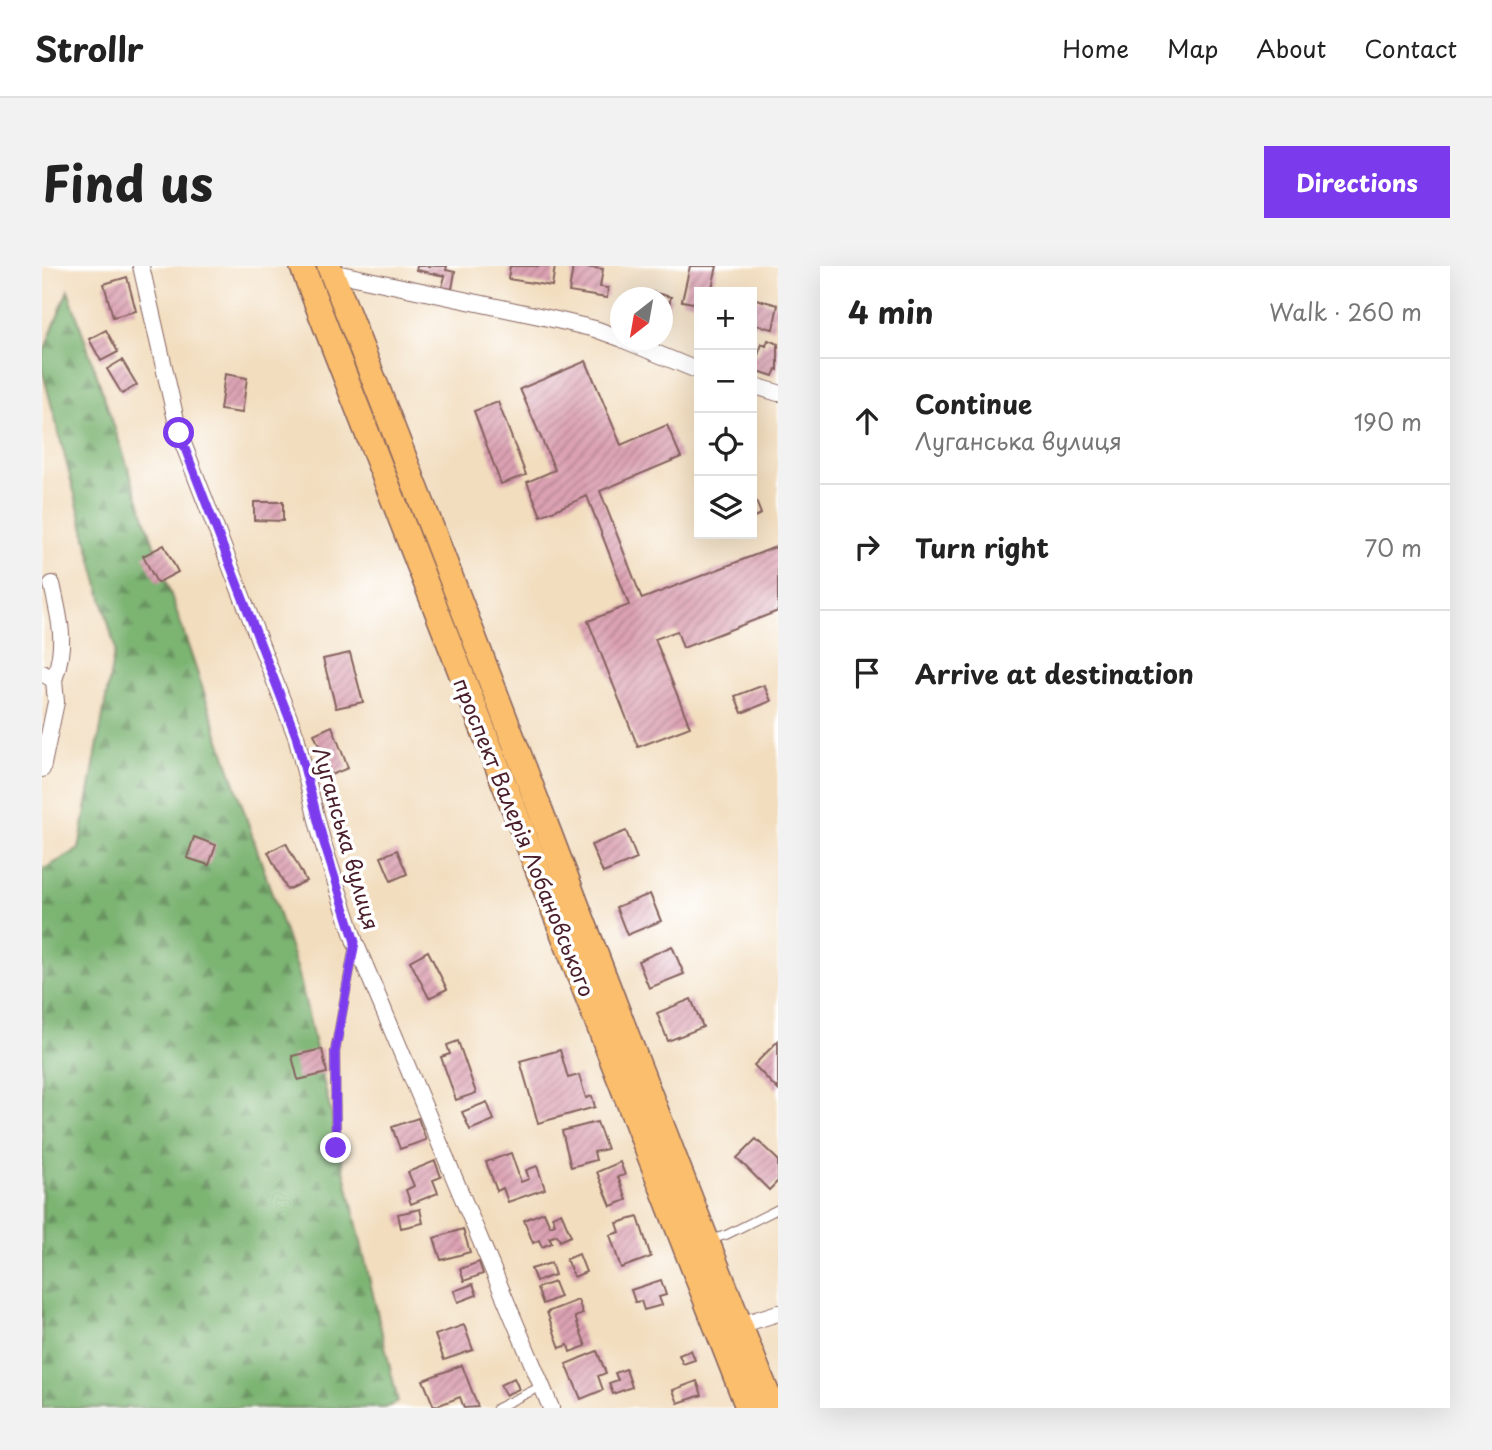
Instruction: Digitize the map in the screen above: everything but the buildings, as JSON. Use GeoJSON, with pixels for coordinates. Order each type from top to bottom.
{"type":"FeatureCollection","features":[{"type":"Feature","properties":{"kind":"main road","name":"проспект Валерія Лобановського"},"geometry":{"type":"LineString","coordinates":[[302,266],[748,1408]]}},
{"type":"Feature","properties":{"kind":"main road","name":"проспект Валерія Лобановського"},"geometry":{"type":"LineString","coordinates":[[330,269],[630,1048],[773,1408]]}},
{"type":"Feature","properties":{"kind":"street","name":"Луганська вулиця"},"geometry":{"type":"LineString","coordinates":[[141,266],[179,433],[296,736],[323,840],[355,942],[551,1408]]}},
{"type":"Feature","properties":{"kind":"street"},"geometry":{"type":"LineString","coordinates":[[330,269],[610,335]]}},
{"type":"Feature","properties":{"kind":"street"},"geometry":{"type":"LineString","coordinates":[[648,350],[694,369]]}},
{"type":"Feature","properties":{"kind":"street"},"geometry":{"type":"LineString","coordinates":[[757,387],[778,393]]}},
{"type":"Feature","properties":{"kind":"street"},"geometry":{"type":"LineString","coordinates":[[42,769],[56,702],[48,676],[61,659],[61,628],[52,584]]}},
{"type":"Feature","properties":{"kind":"street"},"geometry":{"type":"LineString","coordinates":[[740,1325],[778,1313]]}},
{"type":"Feature","properties":{"kind":"lane"},"geometry":{"type":"LineString","coordinates":[[336,1148],[335,1052],[355,942]]}},
{"type":"Feature","properties":{"kind":"lane"},"geometry":{"type":"LineString","coordinates":[[706,1241],[726,1235],[778,1209]]}},
{"type":"Feature","properties":{"kind":"lane"},"geometry":{"type":"LineString","coordinates":[[497,1408],[542,1386]]}},
{"type":"Feature","properties":{"kind":"green space"},"geometry":{"type":"Polygon","coordinates":[[[68,290],[298,971],[398,1402],[385,1408],[42,1408],[42,870],[79,849],[115,648],[42,369],[42,356],[68,290]]]}},
{"type":"Feature","properties":{"kind":"route"},"geometry":{"type":"LineString","coordinates":[[179,433],[296,736],[323,840],[355,942],[335,1052],[336,1148]]}}]}
